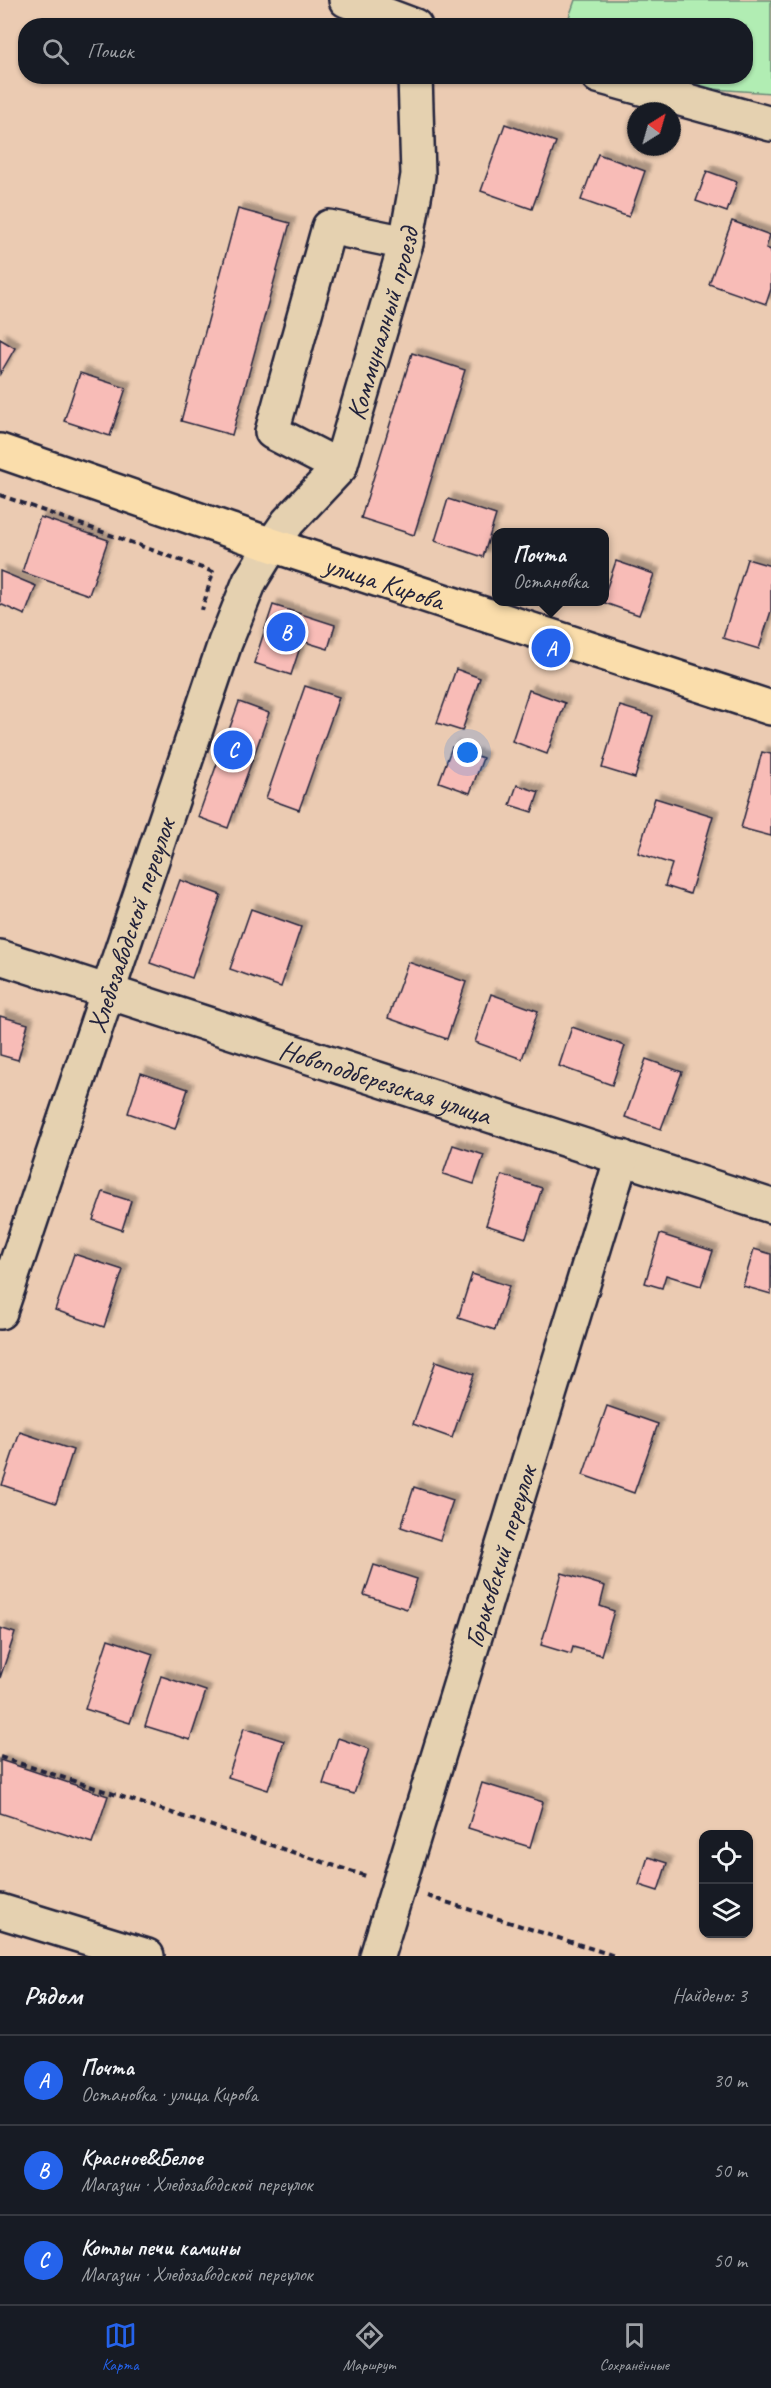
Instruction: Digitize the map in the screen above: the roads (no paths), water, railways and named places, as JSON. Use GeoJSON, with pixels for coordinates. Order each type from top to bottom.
{"type":"FeatureCollection","features":[{"type":"Feature","properties":{"kind":"main road","name":"улица Кирова"},"geometry":{"type":"LineString","coordinates":[[0,451],[272,545],[771,708]]}},
{"type":"Feature","properties":{"kind":"street"},"geometry":{"type":"LineString","coordinates":[[346,0],[394,18]]}},
{"type":"Feature","properties":{"kind":"street"},"geometry":{"type":"LineString","coordinates":[[414,18],[416,0]]}},
{"type":"Feature","properties":{"kind":"street","name":"Коммуналный проезд"},"geometry":{"type":"LineString","coordinates":[[272,545],[288,522],[340,467],[406,243],[418,175],[415,84]]}},
{"type":"Feature","properties":{"kind":"street"},"geometry":{"type":"LineString","coordinates":[[627,84],[771,124]]}},
{"type":"Feature","properties":{"kind":"street"},"geometry":{"type":"LineString","coordinates":[[340,467],[272,432],[329,227],[406,243]]}},
{"type":"Feature","properties":{"kind":"street","name":"Хлебозаводской переулок"},"geometry":{"type":"LineString","coordinates":[[0,1312],[225,643],[250,581],[272,545]]}},
{"type":"Feature","properties":{"kind":"street","name":"Новоподберезская улица"},"geometry":{"type":"LineString","coordinates":[[0,957],[771,1206]]}},
{"type":"Feature","properties":{"kind":"street","name":"Горьковский переулок"},"geometry":{"type":"LineString","coordinates":[[377,1956],[622,1157]]}},
{"type":"Feature","properties":{"kind":"street"},"geometry":{"type":"LineString","coordinates":[[0,1911],[147,1956]]}},
{"type":"Feature","properties":{"kind":"place","name":"Красное&Белое"},"geometry":{"type":"Point","coordinates":[286,632]}},
{"type":"Feature","properties":{"kind":"place","name":"Почта"},"geometry":{"type":"Point","coordinates":[551,648]}},
{"type":"Feature","properties":{"kind":"place","name":"Котлы печи камины"},"geometry":{"type":"Point","coordinates":[233,750]}}]}
